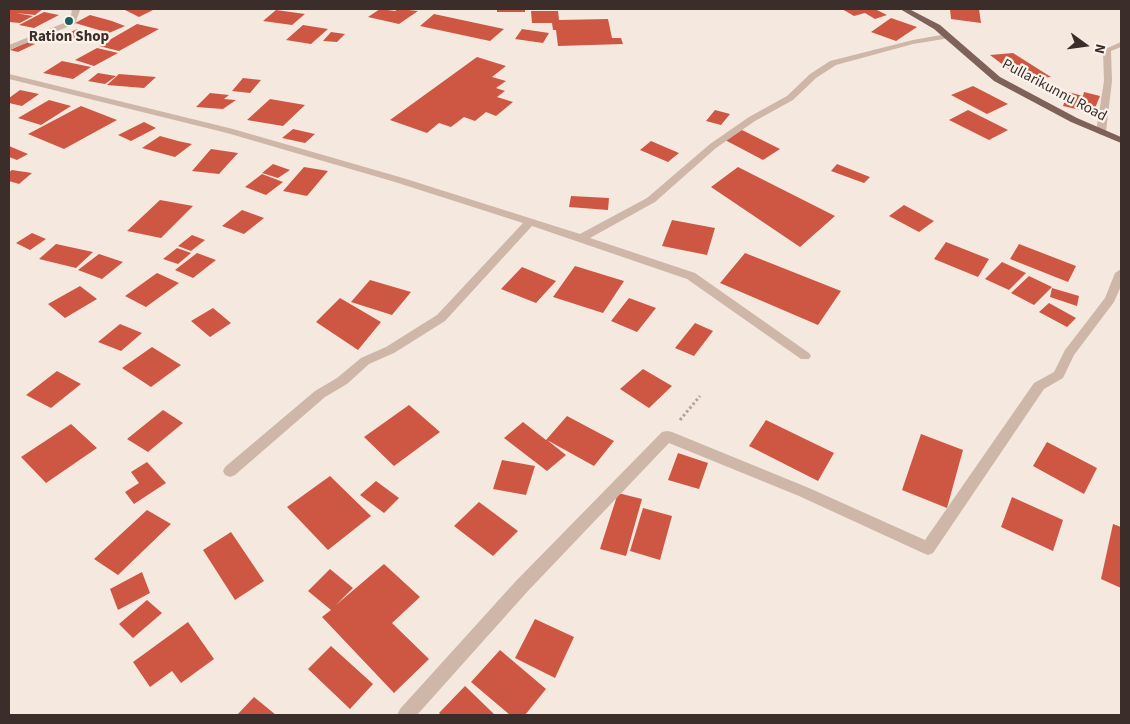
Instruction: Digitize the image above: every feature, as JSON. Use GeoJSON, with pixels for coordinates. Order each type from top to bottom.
{"type":"FeatureCollection","features":[{"type":"Feature","properties":{"kind":"main road","name":"Pullarikunnu Road"},"geometry":{"type":"LineString","coordinates":[[904,9],[937,27],[997,79],[1074,120],[1121,140]]}},
{"type":"Feature","properties":{"kind":"street"},"geometry":{"type":"LineString","coordinates":[[9,48],[72,22],[76,10],[73,9]]}},
{"type":"Feature","properties":{"kind":"street"},"geometry":{"type":"LineString","coordinates":[[581,238],[651,200],[713,146],[752,118],[790,98],[813,76],[833,63],[913,42],[947,36]]}},
{"type":"Feature","properties":{"kind":"street"},"geometry":{"type":"LineString","coordinates":[[1100,132],[1108,81],[1106,50],[1121,44]]}},
{"type":"Feature","properties":{"kind":"street"},"geometry":{"type":"LineString","coordinates":[[9,77],[239,134],[399,180],[581,238],[691,276],[806,356]]}},
{"type":"Feature","properties":{"kind":"street"},"geometry":{"type":"LineString","coordinates":[[230,470],[274,435],[320,394],[342,381],[365,361],[390,350],[441,318],[530,222]]}},
{"type":"Feature","properties":{"kind":"street"},"geometry":{"type":"LineString","coordinates":[[406,715],[521,587],[667,436],[804,492],[928,548],[1039,386],[1058,376],[1069,353],[1110,299],[1121,273]]}},
{"type":"Feature","properties":{"kind":"path"},"geometry":{"type":"LineString","coordinates":[[667,436],[700,396]]}},
{"type":"Feature","properties":{"kind":"building"},"geometry":{"type":"Polygon","coordinates":[[[9,9],[43,9],[35,15],[16,13],[33,16],[20,23],[9,22],[9,9]]]}},
{"type":"Feature","properties":{"kind":"building"},"geometry":{"type":"Polygon","coordinates":[[[123,9],[155,9],[139,17],[123,9]]]}},
{"type":"Feature","properties":{"kind":"building"},"geometry":{"type":"Polygon","coordinates":[[[380,9],[418,11],[399,24],[368,17],[380,9]]]}},
{"type":"Feature","properties":{"kind":"building"},"geometry":{"type":"Polygon","coordinates":[[[497,9],[525,9],[525,12],[497,12],[497,9]]]}},
{"type":"Feature","properties":{"kind":"building"},"geometry":{"type":"Polygon","coordinates":[[[842,9],[875,9],[887,15],[875,19],[865,13],[854,16],[842,9]]]}},
{"type":"Feature","properties":{"kind":"building"},"geometry":{"type":"Polygon","coordinates":[[[950,9],[979,9],[981,23],[951,19],[950,9]]]}},
{"type":"Feature","properties":{"kind":"building"},"geometry":{"type":"Polygon","coordinates":[[[276,10],[305,14],[292,25],[263,21],[276,10]]]}},
{"type":"Feature","properties":{"kind":"building"},"geometry":{"type":"Polygon","coordinates":[[[531,11],[558,11],[559,20],[608,19],[612,38],[621,38],[623,44],[558,46],[556,30],[553,30],[552,23],[532,23],[531,11]]]}},
{"type":"Feature","properties":{"kind":"building"},"geometry":{"type":"Polygon","coordinates":[[[44,12],[59,15],[34,28],[19,25],[44,12]]]}},
{"type":"Feature","properties":{"kind":"building"},"geometry":{"type":"Polygon","coordinates":[[[434,14],[504,29],[490,41],[420,26],[434,14]]]}},
{"type":"Feature","properties":{"kind":"building"},"geometry":{"type":"Polygon","coordinates":[[[90,15],[125,26],[109,33],[75,23],[90,15]]]}},
{"type":"Feature","properties":{"kind":"building"},"geometry":{"type":"Polygon","coordinates":[[[891,18],[917,27],[896,41],[871,32],[891,18]]]}},
{"type":"Feature","properties":{"kind":"building"},"geometry":{"type":"Polygon","coordinates":[[[137,24],[159,29],[119,51],[99,46],[137,24]]]}},
{"type":"Feature","properties":{"kind":"building"},"geometry":{"type":"Polygon","coordinates":[[[303,25],[328,29],[311,44],[286,40],[303,25]]]}},
{"type":"Feature","properties":{"kind":"building"},"geometry":{"type":"Polygon","coordinates":[[[77,29],[87,31],[71,40],[61,37],[77,29]]]}},
{"type":"Feature","properties":{"kind":"building"},"geometry":{"type":"Polygon","coordinates":[[[522,29],[549,33],[543,43],[515,39],[522,29]]]}},
{"type":"Feature","properties":{"kind":"building"},"geometry":{"type":"Polygon","coordinates":[[[331,32],[345,34],[337,42],[323,41],[331,32]]]}},
{"type":"Feature","properties":{"kind":"building"},"geometry":{"type":"Polygon","coordinates":[[[27,42],[35,44],[18,52],[10,50],[27,42]]]}},
{"type":"Feature","properties":{"kind":"building"},"geometry":{"type":"Polygon","coordinates":[[[97,48],[118,53],[94,66],[75,60],[97,48]]]}},
{"type":"Feature","properties":{"kind":"building"},"geometry":{"type":"Polygon","coordinates":[[[1013,53],[1051,77],[1023,80],[990,55],[1013,53]]]}},
{"type":"Feature","properties":{"kind":"building"},"geometry":{"type":"Polygon","coordinates":[[[477,57],[506,66],[492,77],[506,81],[496,88],[505,91],[497,97],[513,102],[496,116],[486,112],[475,121],[464,117],[451,127],[439,123],[427,133],[390,120],[477,57]]]}},
{"type":"Feature","properties":{"kind":"building"},"geometry":{"type":"Polygon","coordinates":[[[62,61],[91,67],[73,79],[43,73],[62,61]]]}},
{"type":"Feature","properties":{"kind":"building"},"geometry":{"type":"Polygon","coordinates":[[[98,73],[116,76],[105,84],[88,81],[98,73]]]}},
{"type":"Feature","properties":{"kind":"building"},"geometry":{"type":"Polygon","coordinates":[[[119,74],[156,77],[144,88],[107,85],[119,74]]]}},
{"type":"Feature","properties":{"kind":"building"},"geometry":{"type":"Polygon","coordinates":[[[243,78],[261,80],[250,93],[232,91],[243,78]]]}},
{"type":"Feature","properties":{"kind":"building"},"geometry":{"type":"Polygon","coordinates":[[[973,86],[1008,104],[987,114],[951,95],[973,86]]]}},
{"type":"Feature","properties":{"kind":"building"},"geometry":{"type":"Polygon","coordinates":[[[20,90],[39,94],[22,106],[9,103],[9,98],[20,90]]]}},
{"type":"Feature","properties":{"kind":"building"},"geometry":{"type":"Polygon","coordinates":[[[1068,92],[1083,96],[1084,92],[1100,96],[1093,113],[1063,106],[1068,92]]]}},
{"type":"Feature","properties":{"kind":"building"},"geometry":{"type":"Polygon","coordinates":[[[210,93],[229,95],[224,99],[236,100],[223,109],[196,107],[210,93]]]}},
{"type":"Feature","properties":{"kind":"building"},"geometry":{"type":"Polygon","coordinates":[[[270,99],[305,105],[283,126],[247,120],[270,99]]]}},
{"type":"Feature","properties":{"kind":"building"},"geometry":{"type":"Polygon","coordinates":[[[49,100],[71,106],[41,125],[18,118],[49,100]]]}},
{"type":"Feature","properties":{"kind":"building"},"geometry":{"type":"Polygon","coordinates":[[[81,106],[117,120],[64,149],[28,134],[81,106]]]}},
{"type":"Feature","properties":{"kind":"building"},"geometry":{"type":"Polygon","coordinates":[[[715,110],[730,114],[721,125],[706,121],[715,110]]]}},
{"type":"Feature","properties":{"kind":"building"},"geometry":{"type":"Polygon","coordinates":[[[968,110],[1008,130],[989,140],[949,120],[968,110]]]}},
{"type":"Feature","properties":{"kind":"building"},"geometry":{"type":"Polygon","coordinates":[[[144,122],[156,128],[131,141],[118,135],[144,122]]]}},
{"type":"Feature","properties":{"kind":"building"},"geometry":{"type":"Polygon","coordinates":[[[293,129],[315,134],[305,143],[282,138],[293,129]]]}},
{"type":"Feature","properties":{"kind":"building"},"geometry":{"type":"Polygon","coordinates":[[[742,130],[780,149],[763,160],[725,140],[742,130]]]}},
{"type":"Feature","properties":{"kind":"building"},"geometry":{"type":"Polygon","coordinates":[[[160,136],[192,144],[175,157],[142,148],[160,136]]]}},
{"type":"Feature","properties":{"kind":"building"},"geometry":{"type":"Polygon","coordinates":[[[651,141],[679,153],[668,162],[640,150],[651,141]]]}},
{"type":"Feature","properties":{"kind":"building"},"geometry":{"type":"Polygon","coordinates":[[[9,146],[28,154],[17,160],[9,157],[9,146]]]}},
{"type":"Feature","properties":{"kind":"building"},"geometry":{"type":"Polygon","coordinates":[[[211,149],[238,153],[219,174],[192,171],[211,149]]]}},
{"type":"Feature","properties":{"kind":"building"},"geometry":{"type":"Polygon","coordinates":[[[273,164],[290,170],[278,178],[262,173],[273,164]]]}},
{"type":"Feature","properties":{"kind":"building"},"geometry":{"type":"Polygon","coordinates":[[[837,164],[870,177],[864,183],[831,171],[837,164]]]}},
{"type":"Feature","properties":{"kind":"building"},"geometry":{"type":"Polygon","coordinates":[[[304,167],[328,171],[307,196],[283,191],[304,167]]]}},
{"type":"Feature","properties":{"kind":"building"},"geometry":{"type":"Polygon","coordinates":[[[738,167],[835,216],[800,247],[711,187],[738,167]]]}},
{"type":"Feature","properties":{"kind":"building"},"geometry":{"type":"Polygon","coordinates":[[[12,170],[32,173],[19,184],[9,181],[9,172],[12,170]]]}},
{"type":"Feature","properties":{"kind":"building"},"geometry":{"type":"Polygon","coordinates":[[[262,174],[283,182],[266,195],[245,187],[262,174]]]}},
{"type":"Feature","properties":{"kind":"building"},"geometry":{"type":"Polygon","coordinates":[[[571,196],[609,198],[608,210],[569,207],[571,196]]]}},
{"type":"Feature","properties":{"kind":"building"},"geometry":{"type":"Polygon","coordinates":[[[160,200],[193,206],[161,238],[127,231],[160,200]]]}},
{"type":"Feature","properties":{"kind":"building"},"geometry":{"type":"Polygon","coordinates":[[[904,205],[934,221],[919,232],[889,216],[904,205]]]}},
{"type":"Feature","properties":{"kind":"building"},"geometry":{"type":"Polygon","coordinates":[[[242,210],[264,218],[244,234],[222,226],[242,210]]]}},
{"type":"Feature","properties":{"kind":"building"},"geometry":{"type":"Polygon","coordinates":[[[672,220],[715,228],[707,255],[662,246],[672,220]]]}},
{"type":"Feature","properties":{"kind":"building"},"geometry":{"type":"Polygon","coordinates":[[[32,233],[46,239],[30,250],[16,243],[32,233]]]}},
{"type":"Feature","properties":{"kind":"building"},"geometry":{"type":"Polygon","coordinates":[[[192,235],[205,240],[191,251],[178,246],[192,235]]]}},
{"type":"Feature","properties":{"kind":"building"},"geometry":{"type":"Polygon","coordinates":[[[946,242],[989,259],[978,277],[934,259],[946,242]]]}},
{"type":"Feature","properties":{"kind":"building"},"geometry":{"type":"Polygon","coordinates":[[[56,244],[93,252],[76,268],[39,259],[56,244]]]}},
{"type":"Feature","properties":{"kind":"building"},"geometry":{"type":"Polygon","coordinates":[[[1019,244],[1076,266],[1068,282],[1010,259],[1019,244]]]}},
{"type":"Feature","properties":{"kind":"building"},"geometry":{"type":"Polygon","coordinates":[[[177,248],[191,253],[178,264],[163,259],[177,248]]]}},
{"type":"Feature","properties":{"kind":"building"},"geometry":{"type":"Polygon","coordinates":[[[197,253],[216,260],[193,278],[175,270],[197,253]]]}},
{"type":"Feature","properties":{"kind":"building"},"geometry":{"type":"Polygon","coordinates":[[[745,253],[841,291],[818,325],[720,283],[745,253]]]}},
{"type":"Feature","properties":{"kind":"building"},"geometry":{"type":"Polygon","coordinates":[[[99,254],[123,262],[102,279],[78,270],[99,254]]]}},
{"type":"Feature","properties":{"kind":"building"},"geometry":{"type":"Polygon","coordinates":[[[1002,262],[1026,273],[1009,290],[985,279],[1002,262]]]}},
{"type":"Feature","properties":{"kind":"building"},"geometry":{"type":"Polygon","coordinates":[[[575,266],[624,281],[603,313],[553,297],[575,266]]]}},
{"type":"Feature","properties":{"kind":"building"},"geometry":{"type":"Polygon","coordinates":[[[522,267],[556,281],[536,303],[501,289],[522,267]]]}},
{"type":"Feature","properties":{"kind":"building"},"geometry":{"type":"Polygon","coordinates":[[[157,273],[179,283],[146,307],[125,296],[157,273]]]}},
{"type":"Feature","properties":{"kind":"building"},"geometry":{"type":"Polygon","coordinates":[[[1029,276],[1052,287],[1034,305],[1011,293],[1029,276]]]}},
{"type":"Feature","properties":{"kind":"building"},"geometry":{"type":"Polygon","coordinates":[[[370,280],[411,292],[392,315],[351,302],[370,280]]]}},
{"type":"Feature","properties":{"kind":"building"},"geometry":{"type":"Polygon","coordinates":[[[80,286],[97,299],[65,318],[48,304],[80,286]]]}},
{"type":"Feature","properties":{"kind":"building"},"geometry":{"type":"Polygon","coordinates":[[[1052,288],[1079,296],[1077,306],[1050,297],[1052,288]]]}},
{"type":"Feature","properties":{"kind":"building"},"geometry":{"type":"Polygon","coordinates":[[[340,298],[381,322],[358,350],[316,322],[340,298]]]}},
{"type":"Feature","properties":{"kind":"building"},"geometry":{"type":"Polygon","coordinates":[[[629,298],[656,308],[637,332],[611,321],[629,298]]]}},
{"type":"Feature","properties":{"kind":"building"},"geometry":{"type":"Polygon","coordinates":[[[1049,303],[1076,318],[1067,327],[1039,312],[1049,303]]]}},
{"type":"Feature","properties":{"kind":"building"},"geometry":{"type":"Polygon","coordinates":[[[213,308],[231,323],[210,337],[191,321],[213,308]]]}},
{"type":"Feature","properties":{"kind":"building"},"geometry":{"type":"Polygon","coordinates":[[[695,323],[713,331],[694,356],[675,348],[695,323]]]}},
{"type":"Feature","properties":{"kind":"building"},"geometry":{"type":"Polygon","coordinates":[[[120,324],[142,333],[121,351],[98,342],[120,324]]]}},
{"type":"Feature","properties":{"kind":"building"},"geometry":{"type":"Polygon","coordinates":[[[152,347],[181,365],[151,387],[122,368],[152,347]]]}},
{"type":"Feature","properties":{"kind":"building"},"geometry":{"type":"Polygon","coordinates":[[[643,369],[672,386],[649,408],[620,389],[643,369]]]}},
{"type":"Feature","properties":{"kind":"building"},"geometry":{"type":"Polygon","coordinates":[[[57,371],[81,384],[51,408],[26,395],[57,371]]]}},
{"type":"Feature","properties":{"kind":"building"},"geometry":{"type":"Polygon","coordinates":[[[409,405],[440,432],[394,466],[364,437],[409,405]]]}},
{"type":"Feature","properties":{"kind":"building"},"geometry":{"type":"Polygon","coordinates":[[[163,410],[183,423],[148,452],[127,439],[163,410]]]}},
{"type":"Feature","properties":{"kind":"building"},"geometry":{"type":"Polygon","coordinates":[[[567,416],[614,441],[594,466],[547,440],[566,455],[547,471],[504,438],[523,422],[546,440],[567,416]]]}},
{"type":"Feature","properties":{"kind":"building"},"geometry":{"type":"Polygon","coordinates":[[[766,420],[834,453],[818,481],[749,446],[766,420]]]}},
{"type":"Feature","properties":{"kind":"building"},"geometry":{"type":"Polygon","coordinates":[[[71,424],[97,448],[46,483],[21,457],[71,424]]]}},
{"type":"Feature","properties":{"kind":"building"},"geometry":{"type":"Polygon","coordinates":[[[921,434],[963,450],[947,508],[902,490],[921,434]]]}},
{"type":"Feature","properties":{"kind":"building"},"geometry":{"type":"Polygon","coordinates":[[[1047,442],[1097,468],[1084,494],[1033,466],[1047,442]]]}},
{"type":"Feature","properties":{"kind":"building"},"geometry":{"type":"Polygon","coordinates":[[[678,453],[708,463],[699,489],[668,480],[678,453]]]}},
{"type":"Feature","properties":{"kind":"building"},"geometry":{"type":"Polygon","coordinates":[[[502,460],[535,466],[526,495],[493,489],[502,460]]]}},
{"type":"Feature","properties":{"kind":"building"},"geometry":{"type":"Polygon","coordinates":[[[147,462],[166,483],[134,504],[125,492],[139,483],[131,472],[147,462]]]}},
{"type":"Feature","properties":{"kind":"building"},"geometry":{"type":"Polygon","coordinates":[[[330,476],[371,516],[328,550],[287,507],[330,476]]]}},
{"type":"Feature","properties":{"kind":"building"},"geometry":{"type":"Polygon","coordinates":[[[376,481],[399,498],[384,513],[360,495],[376,481]]]}},
{"type":"Feature","properties":{"kind":"building"},"geometry":{"type":"Polygon","coordinates":[[[618,493],[642,499],[626,556],[600,549],[618,493]]]}},
{"type":"Feature","properties":{"kind":"building"},"geometry":{"type":"Polygon","coordinates":[[[1012,497],[1063,520],[1053,551],[1001,527],[1012,497]]]}},
{"type":"Feature","properties":{"kind":"building"},"geometry":{"type":"Polygon","coordinates":[[[479,502],[518,531],[493,556],[454,526],[479,502]]]}},
{"type":"Feature","properties":{"kind":"building"},"geometry":{"type":"Polygon","coordinates":[[[643,508],[672,516],[660,560],[630,551],[643,508]]]}},
{"type":"Feature","properties":{"kind":"building"},"geometry":{"type":"Polygon","coordinates":[[[147,510],[171,524],[118,575],[94,559],[147,510]]]}},
{"type":"Feature","properties":{"kind":"building"},"geometry":{"type":"Polygon","coordinates":[[[1113,524],[1121,527],[1121,588],[1101,579],[1113,524]]]}},
{"type":"Feature","properties":{"kind":"building"},"geometry":{"type":"Polygon","coordinates":[[[231,532],[264,581],[235,600],[203,550],[231,532]]]}},
{"type":"Feature","properties":{"kind":"building"},"geometry":{"type":"Polygon","coordinates":[[[384,564],[420,597],[392,623],[429,659],[394,693],[322,617],[331,610],[308,591],[330,569],[353,588],[336,605],[384,564]]]}},
{"type":"Feature","properties":{"kind":"building"},"geometry":{"type":"Polygon","coordinates":[[[142,572],[150,593],[118,610],[110,589],[142,572]]]}},
{"type":"Feature","properties":{"kind":"building"},"geometry":{"type":"Polygon","coordinates":[[[147,600],[162,613],[133,638],[119,624],[147,600]]]}},
{"type":"Feature","properties":{"kind":"building"},"geometry":{"type":"Polygon","coordinates":[[[535,619],[574,637],[555,678],[515,658],[535,619]]]}},
{"type":"Feature","properties":{"kind":"building"},"geometry":{"type":"Polygon","coordinates":[[[188,622],[214,659],[181,683],[172,671],[150,687],[133,662],[188,622]]]}},
{"type":"Feature","properties":{"kind":"building"},"geometry":{"type":"Polygon","coordinates":[[[331,646],[373,684],[350,709],[308,669],[331,646]]]}},
{"type":"Feature","properties":{"kind":"building"},"geometry":{"type":"Polygon","coordinates":[[[500,650],[546,689],[525,715],[510,715],[471,682],[500,650]]]}},
{"type":"Feature","properties":{"kind":"building"},"geometry":{"type":"Polygon","coordinates":[[[465,686],[495,715],[441,715],[439,713],[465,686]]]}},
{"type":"Feature","properties":{"kind":"building"},"geometry":{"type":"Polygon","coordinates":[[[254,697],[276,715],[237,715],[254,697]]]}},
{"type":"Feature","properties":{"kind":"place","name":"Ration Shop"},"geometry":{"type":"Point","coordinates":[69,21]}}]}
